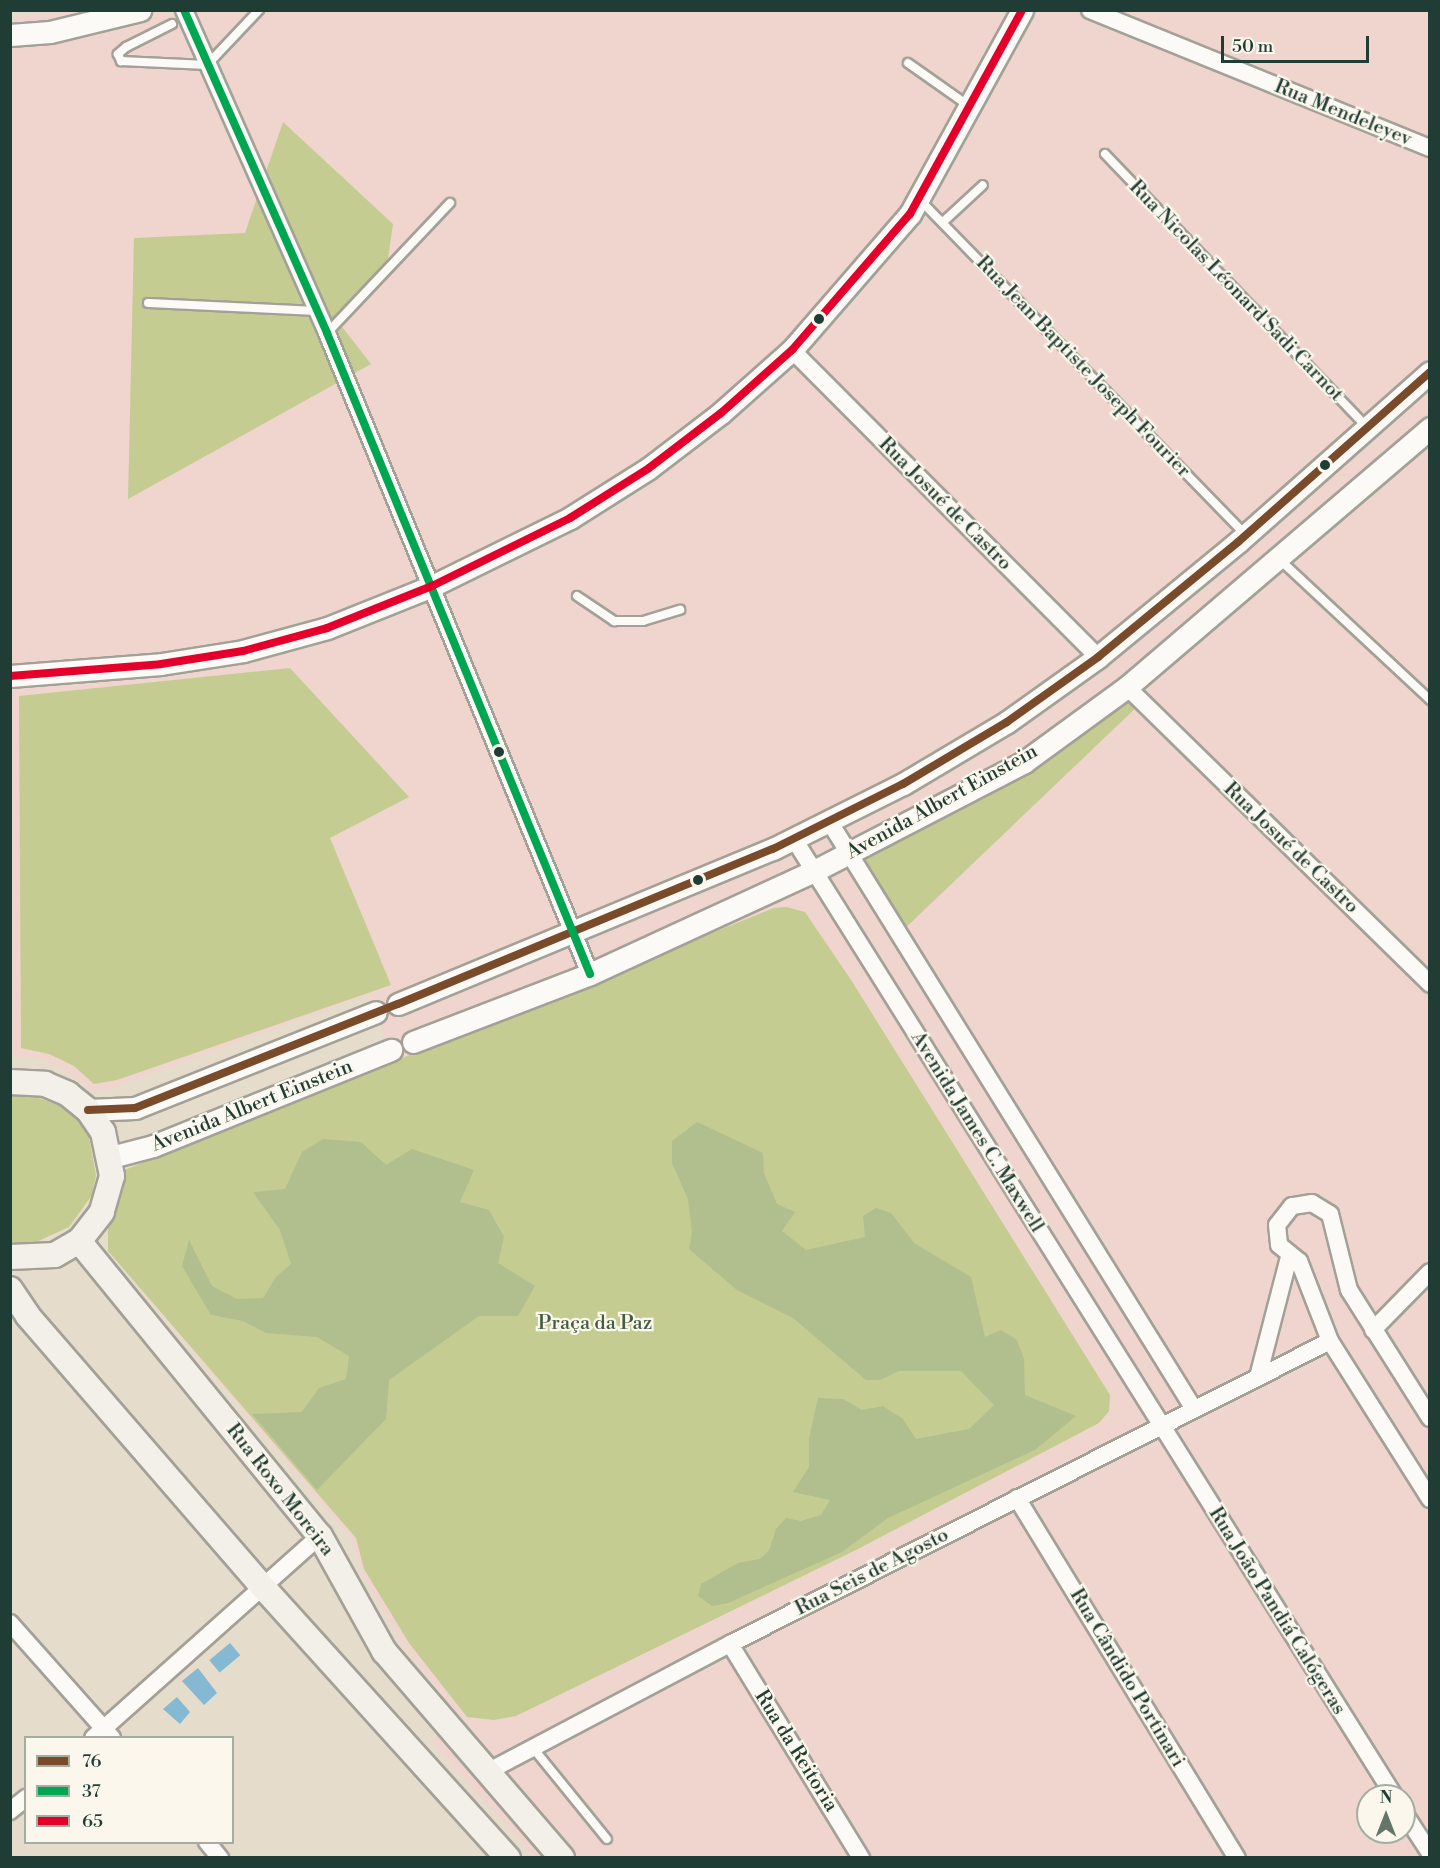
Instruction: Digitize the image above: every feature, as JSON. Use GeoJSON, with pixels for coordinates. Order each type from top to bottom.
{"type":"FeatureCollection","features":[{"type":"Feature","properties":{"kind":"main road"},"geometry":{"type":"LineString","coordinates":[[10,1082],[45,1084],[68,1094],[88,1110],[103,1132],[111,1157],[109,1194],[102,1212],[79,1241],[55,1255],[10,1257]]}},
{"type":"Feature","properties":{"kind":"main road","name":"Rua Roxo Moreira"},"geometry":{"type":"LineString","coordinates":[[79,1241],[320,1536],[384,1651],[562,1857]]}},
{"type":"Feature","properties":{"kind":"main road"},"geometry":{"type":"LineString","coordinates":[[10,1289],[28,1316],[262,1586],[508,1857]]}},
{"type":"Feature","properties":{"kind":"street"},"geometry":{"type":"LineString","coordinates":[[10,35],[50,32],[140,10]]}},
{"type":"Feature","properties":{"kind":"street"},"geometry":{"type":"LineString","coordinates":[[184,10],[318,310],[590,974]]}},
{"type":"Feature","properties":{"kind":"street"},"geometry":{"type":"LineString","coordinates":[[10,676],[132,669],[243,651],[327,628],[432,586],[570,518],[649,468],[721,413],[792,350],[920,199],[972,108],[1022,10]]}},
{"type":"Feature","properties":{"kind":"street","name":"Rua Mendeleyev"},"geometry":{"type":"LineString","coordinates":[[1090,10],[1430,148]]}},
{"type":"Feature","properties":{"kind":"street","name":"Rua Josué de Castro"},"geometry":{"type":"LineString","coordinates":[[792,350],[1098,657]]}},
{"type":"Feature","properties":{"kind":"street","name":"Avenida Albert Einstein"},"geometry":{"type":"LineString","coordinates":[[398,1004],[794,839],[903,784],[1007,722],[1098,657],[1246,535],[1430,372]]}},
{"type":"Feature","properties":{"kind":"street","name":"Avenida Albert Einstein"},"geometry":{"type":"LineString","coordinates":[[413,1042],[590,974],[814,871],[1024,762],[1127,687],[1276,556],[1430,428]]}},
{"type":"Feature","properties":{"kind":"street","name":"Rua Josué de Castro"},"geometry":{"type":"LineString","coordinates":[[1127,687],[1430,984]]}},
{"type":"Feature","properties":{"kind":"street","name":"Avenida James C. Maxwell"},"geometry":{"type":"LineString","coordinates":[[829,821],[1194,1408]]}},
{"type":"Feature","properties":{"kind":"street","name":"Avenida James C. Maxwell"},"geometry":{"type":"LineString","coordinates":[[794,839],[1161,1425]]}},
{"type":"Feature","properties":{"kind":"street","name":"Avenida Albert Einstein"},"geometry":{"type":"LineString","coordinates":[[88,1110],[135,1108],[376,1012]]}},
{"type":"Feature","properties":{"kind":"street","name":"Avenida Albert Einstein"},"geometry":{"type":"LineString","coordinates":[[111,1157],[153,1146],[391,1050]]}},
{"type":"Feature","properties":{"kind":"street"},"geometry":{"type":"LineString","coordinates":[[1430,1418],[1349,1290],[1334,1243],[1334,1222],[1322,1207],[1301,1203],[1281,1216],[1276,1235],[1294,1259],[1330,1341],[1430,1499]]}},
{"type":"Feature","properties":{"kind":"street"},"geometry":{"type":"LineString","coordinates":[[1258,1377],[1294,1259]]}},
{"type":"Feature","properties":{"kind":"street"},"geometry":{"type":"LineString","coordinates":[[1373,1330],[1430,1272]]}},
{"type":"Feature","properties":{"kind":"street","name":"Rua Seis de Agosto"},"geometry":{"type":"LineString","coordinates":[[488,1772],[730,1644],[1330,1341]]}},
{"type":"Feature","properties":{"kind":"street","name":"Rua João Pandiá Calógeras"},"geometry":{"type":"LineString","coordinates":[[1161,1425],[1386,1784]]}},
{"type":"Feature","properties":{"kind":"street","name":"Rua Cândido Portinari"},"geometry":{"type":"LineString","coordinates":[[1017,1498],[1237,1857]]}},
{"type":"Feature","properties":{"kind":"street"},"geometry":{"type":"LineString","coordinates":[[10,1623],[103,1734],[262,1586],[320,1536]]}},
{"type":"Feature","properties":{"kind":"street","name":"Rua da Reitoria"},"geometry":{"type":"LineString","coordinates":[[730,1644],[861,1857]]}},
{"type":"Feature","properties":{"kind":"street"},"geometry":{"type":"LineString","coordinates":[[10,1811],[24,1800]]}},
{"type":"Feature","properties":{"kind":"street"},"geometry":{"type":"LineString","coordinates":[[1416,1831],[1430,1853]]}},
{"type":"Feature","properties":{"kind":"street"},"geometry":{"type":"LineString","coordinates":[[209,1844],[220,1857]]}},
{"type":"Feature","properties":{"kind":"lane"},"geometry":{"type":"LineString","coordinates":[[172,24],[126,47],[118,54],[121,61],[207,65],[259,10]]}},
{"type":"Feature","properties":{"kind":"lane"},"geometry":{"type":"LineString","coordinates":[[908,63],[972,108]]}},
{"type":"Feature","properties":{"kind":"lane","name":"Rua Nicolas Léonard Sadi Carnot"},"geometry":{"type":"LineString","coordinates":[[1105,154],[1368,429]]}},
{"type":"Feature","properties":{"kind":"lane"},"geometry":{"type":"LineString","coordinates":[[943,222],[983,185]]}},
{"type":"Feature","properties":{"kind":"lane","name":"Rua Jean Baptiste Joseph Fourier"},"geometry":{"type":"LineString","coordinates":[[920,199],[1246,535]]}},
{"type":"Feature","properties":{"kind":"lane"},"geometry":{"type":"LineString","coordinates":[[327,333],[450,203]]}},
{"type":"Feature","properties":{"kind":"lane"},"geometry":{"type":"LineString","coordinates":[[148,303],[318,310]]}},
{"type":"Feature","properties":{"kind":"lane"},"geometry":{"type":"LineString","coordinates":[[1276,556],[1430,700]]}},
{"type":"Feature","properties":{"kind":"lane"},"geometry":{"type":"LineString","coordinates":[[577,596],[614,621],[643,621],[680,610]]}},
{"type":"Feature","properties":{"kind":"lane"},"geometry":{"type":"LineString","coordinates":[[533,1748],[607,1839]]}},
{"type":"Feature","properties":{"kind":"shaded area"},"geometry":{"type":"Polygon","coordinates":[[[68,10],[1429,11],[1429,1857],[534,1857],[431,1742],[459,1716],[400,1640],[364,1578],[351,1538],[108,1251],[356,1538],[364,1569],[409,1643],[467,1717],[494,1720],[516,1716],[856,1550],[1099,1423],[853,983],[805,912],[786,907],[773,908],[318,1094],[122,1171],[395,1062],[369,995],[104,1091],[89,1089],[63,1069],[36,1057],[11,1056],[10,18],[68,10]]]}},
{"type":"Feature","properties":{"kind":"green space"},"geometry":{"type":"Polygon","coordinates":[[[283,122],[393,224],[385,280],[339,323],[371,364],[128,499],[134,238],[245,233],[283,122]]]}},
{"type":"Feature","properties":{"kind":"green space"},"geometry":{"type":"Polygon","coordinates":[[[290,668],[409,797],[330,838],[391,985],[117,1080],[94,1084],[74,1066],[49,1054],[21,1048],[19,696],[290,668]]]}},
{"type":"Feature","properties":{"kind":"green space"},"geometry":{"type":"Polygon","coordinates":[[[1127,687],[1142,702],[899,934],[849,853],[1024,762],[1127,687]]]}},
{"type":"Feature","properties":{"kind":"green space","name":"Praça da Paz"},"geometry":{"type":"Polygon","coordinates":[[[786,907],[805,912],[853,983],[1110,1395],[1109,1411],[1099,1423],[856,1550],[516,1716],[494,1720],[467,1717],[409,1643],[364,1569],[356,1538],[108,1251],[108,1222],[122,1171],[774,908],[786,907]]]}},
{"type":"Feature","properties":{"kind":"green space"},"geometry":{"type":"Polygon","coordinates":[[[27,1094],[64,1107],[78,1121],[89,1137],[96,1175],[92,1195],[69,1227],[34,1243],[14,1244],[11,1243],[10,1095],[27,1094]]]}},
{"type":"Feature","properties":{"kind":"green space"},"geometry":{"type":"Polygon","coordinates":[[[697,1122],[763,1153],[764,1173],[777,1204],[795,1212],[782,1231],[806,1250],[865,1237],[863,1216],[876,1208],[891,1213],[914,1243],[971,1277],[985,1337],[1001,1330],[1017,1340],[1024,1359],[1025,1395],[1076,1416],[1035,1450],[888,1518],[842,1552],[728,1603],[712,1606],[698,1596],[701,1584],[738,1563],[760,1559],[769,1550],[776,1529],[786,1518],[801,1521],[821,1515],[830,1500],[793,1492],[809,1467],[809,1438],[818,1398],[843,1399],[862,1410],[883,1406],[903,1419],[916,1439],[969,1429],[994,1405],[961,1371],[899,1371],[880,1380],[866,1380],[793,1318],[737,1290],[689,1249],[692,1232],[688,1199],[672,1163],[672,1141],[697,1122]]]}},
{"type":"Feature","properties":{"kind":"green space"},"geometry":{"type":"Polygon","coordinates":[[[323,1139],[361,1142],[386,1165],[412,1149],[474,1170],[460,1202],[489,1210],[504,1237],[498,1263],[535,1286],[518,1316],[479,1316],[389,1380],[386,1419],[317,1490],[252,1414],[302,1412],[319,1388],[346,1379],[349,1356],[317,1337],[266,1333],[243,1321],[211,1315],[182,1266],[189,1240],[212,1286],[237,1299],[263,1298],[276,1277],[291,1264],[280,1230],[253,1192],[285,1189],[302,1152],[323,1139]]]}},
{"type":"Feature","properties":{"kind":"water"},"geometry":{"type":"Polygon","coordinates":[[[230,1643],[240,1655],[220,1673],[209,1660],[230,1643]]]}},
{"type":"Feature","properties":{"kind":"water"},"geometry":{"type":"Polygon","coordinates":[[[198,1668],[217,1693],[204,1705],[182,1681],[198,1668]]]}},
{"type":"Feature","properties":{"kind":"water"},"geometry":{"type":"Polygon","coordinates":[[[177,1697],[190,1712],[180,1724],[163,1709],[177,1697]]]}},
{"type":"Feature","properties":{"kind":"transit line","name":"37"},"geometry":{"type":"LineString","coordinates":[[184,10],[327,333],[590,974]]}},
{"type":"Feature","properties":{"kind":"transit line","name":"65"},"geometry":{"type":"LineString","coordinates":[[10,676],[161,664],[243,651],[327,628],[432,586],[570,518],[649,468],[721,413],[792,350],[910,214],[1022,10]]}},
{"type":"Feature","properties":{"kind":"transit line","name":"76"},"geometry":{"type":"LineString","coordinates":[[88,1110],[135,1108],[398,1004],[773,849],[903,784],[1007,722],[1098,657],[1238,542],[1430,372]]}}]}
